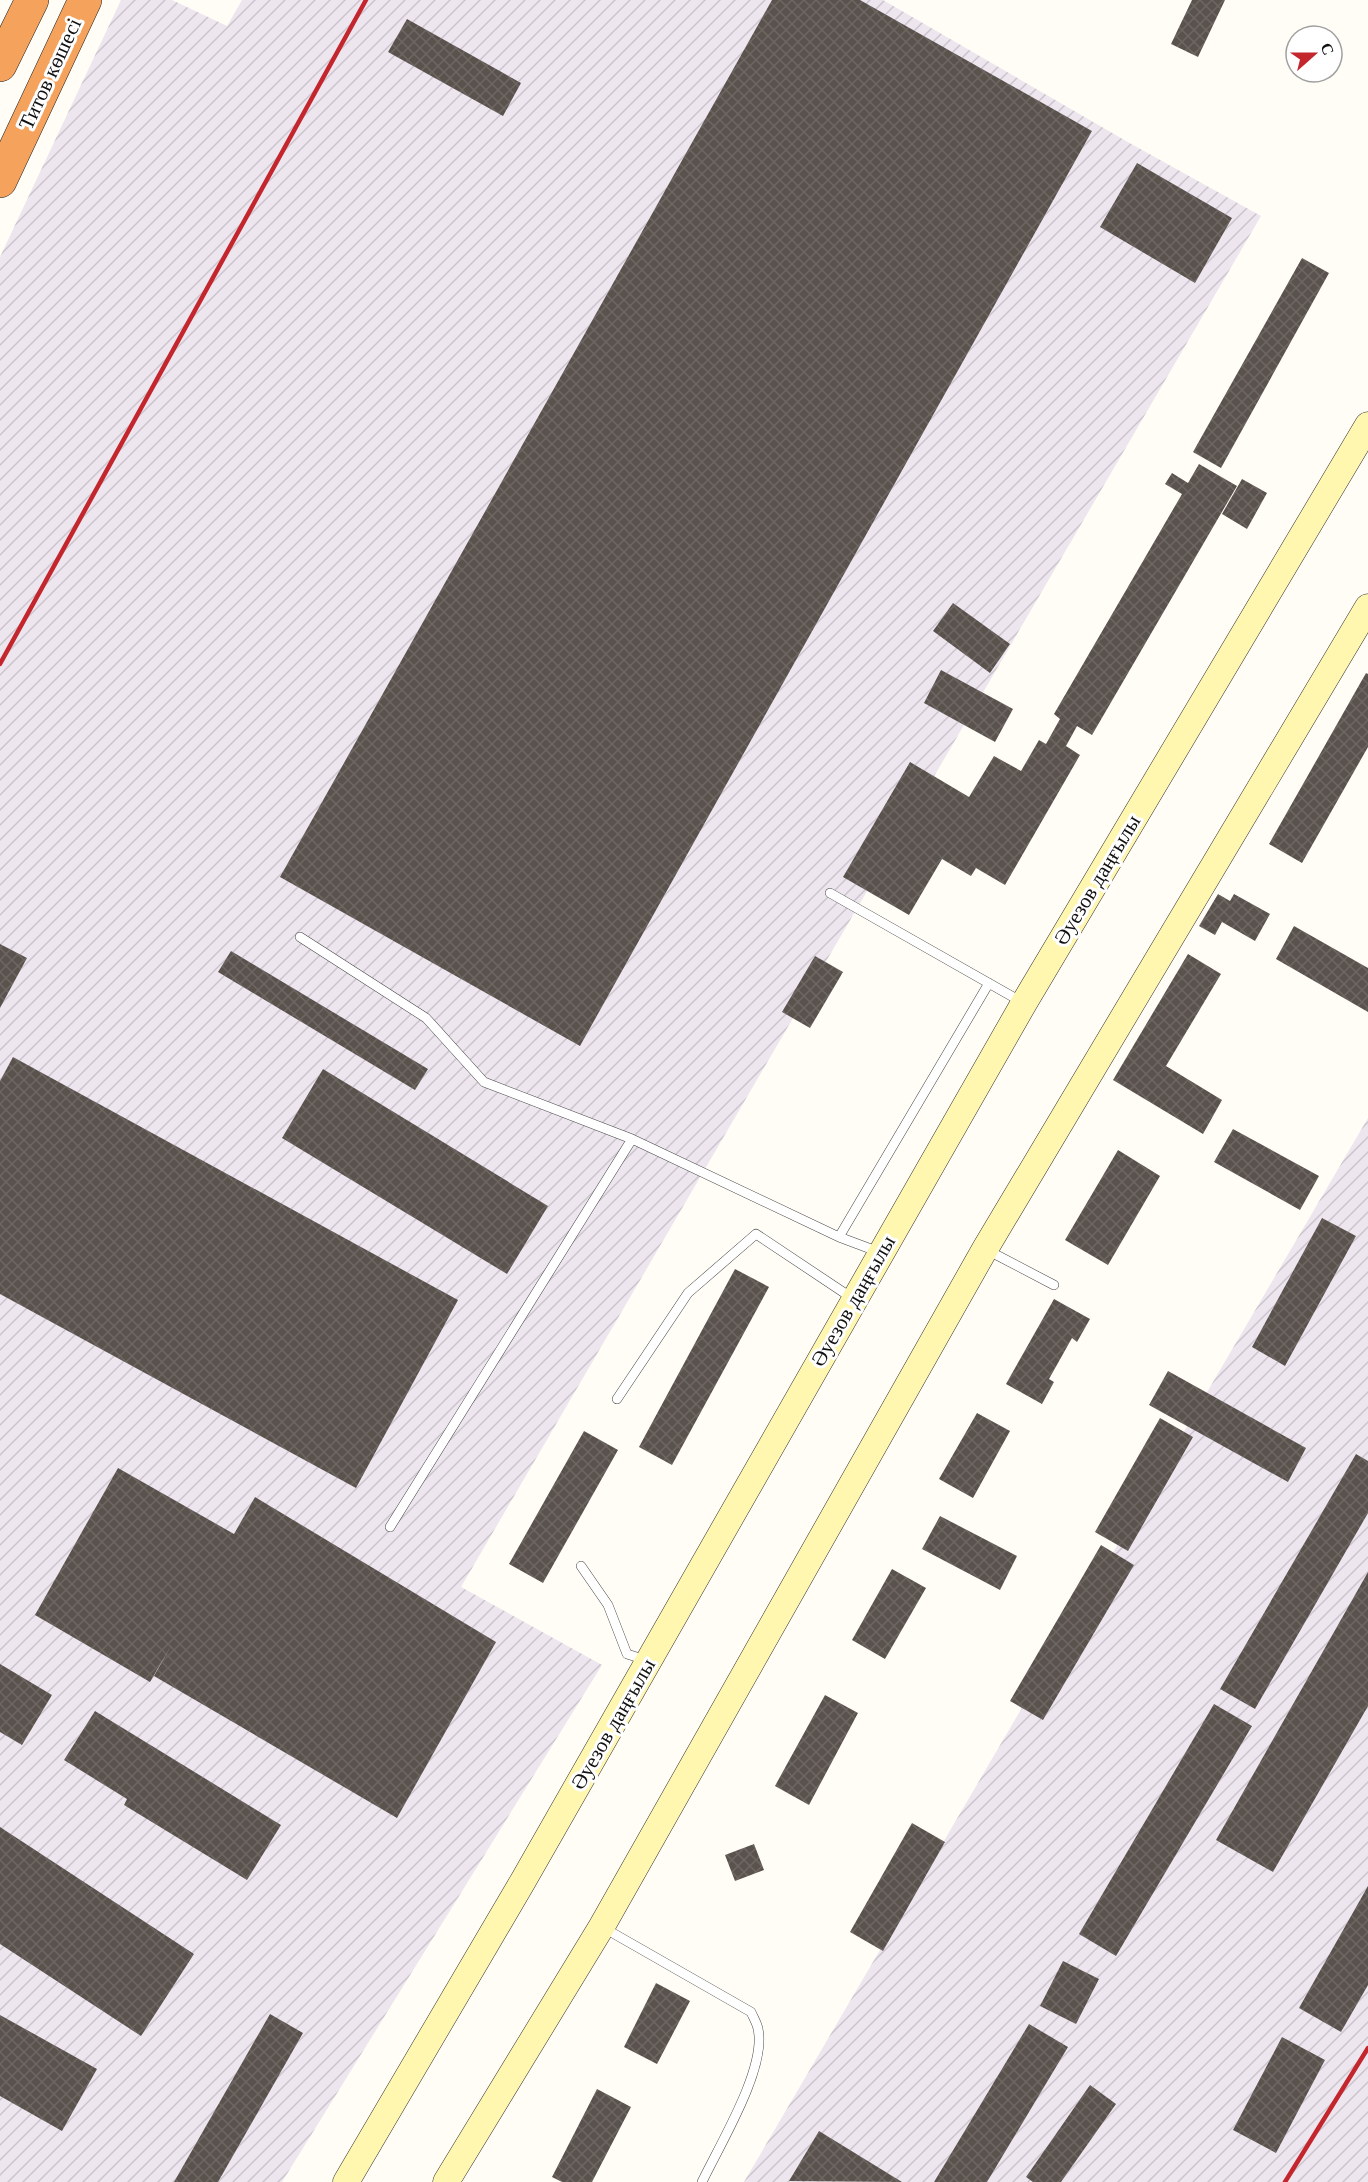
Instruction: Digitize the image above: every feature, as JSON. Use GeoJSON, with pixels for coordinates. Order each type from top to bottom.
{"type":"FeatureCollection","features":[{"type":"Feature","properties":{"kind":"highway"},"geometry":{"type":"LineString","coordinates":[[0,66],[32,0]]}},
{"type":"Feature","properties":{"kind":"highway","name":"Титов көшесі"},"geometry":{"type":"LineString","coordinates":[[0,181],[85,0]]}},
{"type":"Feature","properties":{"kind":"main road","name":"Әуезов даңғылы"},"geometry":{"type":"LineString","coordinates":[[346,2182],[523,1881],[1024,1003],[1368,425]]}},
{"type":"Feature","properties":{"kind":"main road"},"geometry":{"type":"LineString","coordinates":[[446,2182],[602,1926],[985,1249],[1368,607]]}},
{"type":"Feature","properties":{"kind":"lane"},"geometry":{"type":"LineString","coordinates":[[830,892],[1024,1003]]}},
{"type":"Feature","properties":{"kind":"lane"},"geometry":{"type":"LineString","coordinates":[[300,937],[426,1018],[484,1082],[632,1140],[839,1237],[881,1252]]}},
{"type":"Feature","properties":{"kind":"lane"},"geometry":{"type":"LineString","coordinates":[[839,1237],[989,983]]}},
{"type":"Feature","properties":{"kind":"lane"},"geometry":{"type":"LineString","coordinates":[[390,1527],[632,1140]]}},
{"type":"Feature","properties":{"kind":"lane"},"geometry":{"type":"LineString","coordinates":[[617,1399],[688,1293],[756,1234],[854,1299]]}},
{"type":"Feature","properties":{"kind":"lane"},"geometry":{"type":"LineString","coordinates":[[985,1249],[1054,1285]]}},
{"type":"Feature","properties":{"kind":"lane"},"geometry":{"type":"LineString","coordinates":[[581,1566],[608,1605],[627,1654],[649,1661]]}},
{"type":"Feature","properties":{"kind":"lane"},"geometry":{"type":"LineString","coordinates":[[602,1926],[751,2012],[758,2030],[757,2063],[748,2088],[702,2182]]}},
{"type":"Feature","properties":{"kind":"shaded area"},"geometry":{"type":"Polygon","coordinates":[[[121,0],[172,0],[227,26],[242,0],[883,0],[1126,141],[1261,216],[461,1587],[602,1665],[282,2182],[0,2182],[0,257],[121,0]]]}},
{"type":"Feature","properties":{"kind":"shaded area"},"geometry":{"type":"Polygon","coordinates":[[[1368,1118],[1368,2182],[744,2182],[1203,1399],[1368,1118]]]}},
{"type":"Feature","properties":{"kind":"building"},"geometry":{"type":"Polygon","coordinates":[[[772,0],[860,0],[1092,131],[580,1046],[280,877],[772,0]]]}},
{"type":"Feature","properties":{"kind":"building"},"geometry":{"type":"Polygon","coordinates":[[[1192,0],[1225,0],[1198,57],[1171,44],[1192,0]]]}},
{"type":"Feature","properties":{"kind":"building"},"geometry":{"type":"Polygon","coordinates":[[[407,19],[521,83],[503,116],[388,52],[407,19]]]}},
{"type":"Feature","properties":{"kind":"building"},"geometry":{"type":"Polygon","coordinates":[[[1137,163],[1232,218],[1195,283],[1100,227],[1137,163]]]}},
{"type":"Feature","properties":{"kind":"building"},"geometry":{"type":"Polygon","coordinates":[[[1302,258],[1329,273],[1221,468],[1193,452],[1302,258]]]}},
{"type":"Feature","properties":{"kind":"building"},"geometry":{"type":"Polygon","coordinates":[[[1199,464],[1237,486],[1092,735],[1077,726],[1066,746],[1080,755],[1005,885],[976,868],[971,876],[942,859],[909,915],[843,877],[910,762],[969,797],[994,756],[1021,771],[1039,740],[1046,744],[1060,719],[1054,714],[1182,494],[1165,484],[1172,473],[1188,483],[1199,464]]]}},
{"type":"Feature","properties":{"kind":"building"},"geometry":{"type":"Polygon","coordinates":[[[1242,479],[1267,493],[1247,529],[1222,514],[1242,479]]]}},
{"type":"Feature","properties":{"kind":"building"},"geometry":{"type":"Polygon","coordinates":[[[953,603],[1010,644],[990,673],[933,631],[953,603]]]}},
{"type":"Feature","properties":{"kind":"building"},"geometry":{"type":"Polygon","coordinates":[[[941,670],[1013,709],[995,742],[924,703],[941,670]]]}},
{"type":"Feature","properties":{"kind":"building"},"geometry":{"type":"Polygon","coordinates":[[[1366,673],[1368,674],[1368,747],[1302,863],[1269,844],[1366,673]]]}},
{"type":"Feature","properties":{"kind":"building"},"geometry":{"type":"Polygon","coordinates":[[[1218,894],[1230,901],[1234,894],[1270,914],[1255,941],[1222,922],[1215,935],[1199,926],[1218,894]]]}},
{"type":"Feature","properties":{"kind":"building"},"geometry":{"type":"Polygon","coordinates":[[[1294,926],[1368,968],[1368,1012],[1276,959],[1294,926]]]}},
{"type":"Feature","properties":{"kind":"building"},"geometry":{"type":"Polygon","coordinates":[[[0,944],[27,958],[0,1008],[0,944]]]}},
{"type":"Feature","properties":{"kind":"building"},"geometry":{"type":"Polygon","coordinates":[[[231,951],[428,1069],[415,1090],[218,972],[231,951]]]}},
{"type":"Feature","properties":{"kind":"building"},"geometry":{"type":"Polygon","coordinates":[[[1188,954],[1221,974],[1166,1066],[1222,1100],[1203,1134],[1113,1080],[1188,954]]]}},
{"type":"Feature","properties":{"kind":"building"},"geometry":{"type":"Polygon","coordinates":[[[815,956],[843,972],[810,1028],[782,1012],[815,956]]]}},
{"type":"Feature","properties":{"kind":"building"},"geometry":{"type":"Polygon","coordinates":[[[13,1057],[458,1300],[356,1488],[0,1294],[0,1081],[13,1057]]]}},
{"type":"Feature","properties":{"kind":"building"},"geometry":{"type":"Polygon","coordinates":[[[323,1069],[548,1206],[507,1274],[282,1138],[323,1069]]]}},
{"type":"Feature","properties":{"kind":"building"},"geometry":{"type":"Polygon","coordinates":[[[1233,1129],[1319,1176],[1300,1210],[1214,1162],[1233,1129]]]}},
{"type":"Feature","properties":{"kind":"building"},"geometry":{"type":"Polygon","coordinates":[[[1118,1150],[1160,1176],[1108,1265],[1065,1240],[1118,1150]]]}},
{"type":"Feature","properties":{"kind":"building"},"geometry":{"type":"Polygon","coordinates":[[[1322,1218],[1356,1236],[1285,1366],[1252,1347],[1322,1218]]]}},
{"type":"Feature","properties":{"kind":"building"},"geometry":{"type":"Polygon","coordinates":[[[735,1269],[769,1287],[672,1465],[639,1447],[735,1269]]]}},
{"type":"Feature","properties":{"kind":"building"},"geometry":{"type":"Polygon","coordinates":[[[1054,1299],[1090,1319],[1077,1342],[1072,1338],[1049,1379],[1054,1382],[1042,1404],[1006,1384],[1054,1299]]]}},
{"type":"Feature","properties":{"kind":"building"},"geometry":{"type":"Polygon","coordinates":[[[1168,1371],[1306,1448],[1288,1482],[1149,1405],[1168,1371]]]}},
{"type":"Feature","properties":{"kind":"building"},"geometry":{"type":"Polygon","coordinates":[[[977,1413],[1010,1431],[973,1498],[939,1479],[977,1413]]]}},
{"type":"Feature","properties":{"kind":"building"},"geometry":{"type":"Polygon","coordinates":[[[1160,1418],[1193,1437],[1128,1551],[1095,1532],[1160,1418]]]}},
{"type":"Feature","properties":{"kind":"building"},"geometry":{"type":"Polygon","coordinates":[[[584,1431],[618,1450],[543,1583],[509,1564],[584,1431]]]}},
{"type":"Feature","properties":{"kind":"building"},"geometry":{"type":"Polygon","coordinates":[[[1356,1454],[1368,1461],[1368,1513],[1255,1709],[1220,1689],[1356,1454]]]}},
{"type":"Feature","properties":{"kind":"building"},"geometry":{"type":"Polygon","coordinates":[[[118,1468],[234,1534],[255,1497],[496,1642],[397,1818],[154,1676],[172,1644],[150,1682],[35,1615],[118,1468]]]}},
{"type":"Feature","properties":{"kind":"building"},"geometry":{"type":"Polygon","coordinates":[[[940,1516],[1017,1556],[1000,1590],[922,1549],[940,1516]]]}},
{"type":"Feature","properties":{"kind":"building"},"geometry":{"type":"Polygon","coordinates":[[[1101,1545],[1134,1565],[1043,1720],[1010,1701],[1101,1545]]]}},
{"type":"Feature","properties":{"kind":"building"},"geometry":{"type":"Polygon","coordinates":[[[892,1569],[926,1588],[885,1659],[852,1640],[892,1569]]]}},
{"type":"Feature","properties":{"kind":"building"},"geometry":{"type":"Polygon","coordinates":[[[1368,1572],[1368,1706],[1273,1872],[1216,1840],[1368,1572]]]}},
{"type":"Feature","properties":{"kind":"building"},"geometry":{"type":"Polygon","coordinates":[[[0,1664],[52,1695],[22,1745],[0,1732],[0,1664]]]}},
{"type":"Feature","properties":{"kind":"building"},"geometry":{"type":"Polygon","coordinates":[[[825,1695],[858,1713],[809,1805],[775,1786],[825,1695]]]}},
{"type":"Feature","properties":{"kind":"building"},"geometry":{"type":"Polygon","coordinates":[[[1214,1704],[1252,1726],[1116,1956],[1079,1934],[1214,1704]]]}},
{"type":"Feature","properties":{"kind":"building"},"geometry":{"type":"Polygon","coordinates":[[[95,1711],[281,1825],[247,1880],[124,1805],[127,1799],[64,1760],[95,1711]]]}},
{"type":"Feature","properties":{"kind":"building"},"geometry":{"type":"Polygon","coordinates":[[[912,1823],[945,1842],[883,1951],[850,1932],[912,1823]]]}},
{"type":"Feature","properties":{"kind":"building"},"geometry":{"type":"Polygon","coordinates":[[[0,1827],[194,1954],[141,2036],[0,1944],[0,1827]]]}},
{"type":"Feature","properties":{"kind":"building"},"geometry":{"type":"Polygon","coordinates":[[[754,1844],[764,1870],[735,1881],[725,1855],[754,1844]]]}},
{"type":"Feature","properties":{"kind":"building"},"geometry":{"type":"Polygon","coordinates":[[[1368,1886],[1368,1985],[1341,2032],[1299,2008],[1368,1886]]]}},
{"type":"Feature","properties":{"kind":"building"},"geometry":{"type":"Polygon","coordinates":[[[1063,1961],[1099,1979],[1076,2024],[1040,2006],[1063,1961]]]}},
{"type":"Feature","properties":{"kind":"building"},"geometry":{"type":"Polygon","coordinates":[[[656,1983],[690,2001],[657,2064],[624,2047],[656,1983]]]}},
{"type":"Feature","properties":{"kind":"building"},"geometry":{"type":"Polygon","coordinates":[[[270,2014],[303,2033],[218,2182],[174,2182],[270,2014]]]}},
{"type":"Feature","properties":{"kind":"building"},"geometry":{"type":"Polygon","coordinates":[[[0,2015],[97,2069],[62,2131],[0,2096],[0,2015]]]}},
{"type":"Feature","properties":{"kind":"building"},"geometry":{"type":"Polygon","coordinates":[[[1029,2024],[1068,2047],[987,2182],[934,2182],[1029,2024]]]}},
{"type":"Feature","properties":{"kind":"building"},"geometry":{"type":"Polygon","coordinates":[[[1282,2037],[1325,2060],[1276,2153],[1233,2130],[1282,2037]]]}},
{"type":"Feature","properties":{"kind":"building"},"geometry":{"type":"Polygon","coordinates":[[[1090,2085],[1116,2104],[1061,2182],[1033,2182],[1026,2177],[1090,2085]]]}},
{"type":"Feature","properties":{"kind":"building"},"geometry":{"type":"Polygon","coordinates":[[[597,2089],[631,2107],[592,2182],[562,2182],[552,2177],[597,2089]]]}},
{"type":"Feature","properties":{"kind":"building"},"geometry":{"type":"Polygon","coordinates":[[[819,2131],[902,2182],[789,2181],[819,2131]]]}},
{"type":"Feature","properties":{"kind":"railway"},"geometry":{"type":"LineString","coordinates":[[0,664],[366,0]]}},
{"type":"Feature","properties":{"kind":"railway"},"geometry":{"type":"LineString","coordinates":[[1285,2182],[1368,2048]]}}]}
